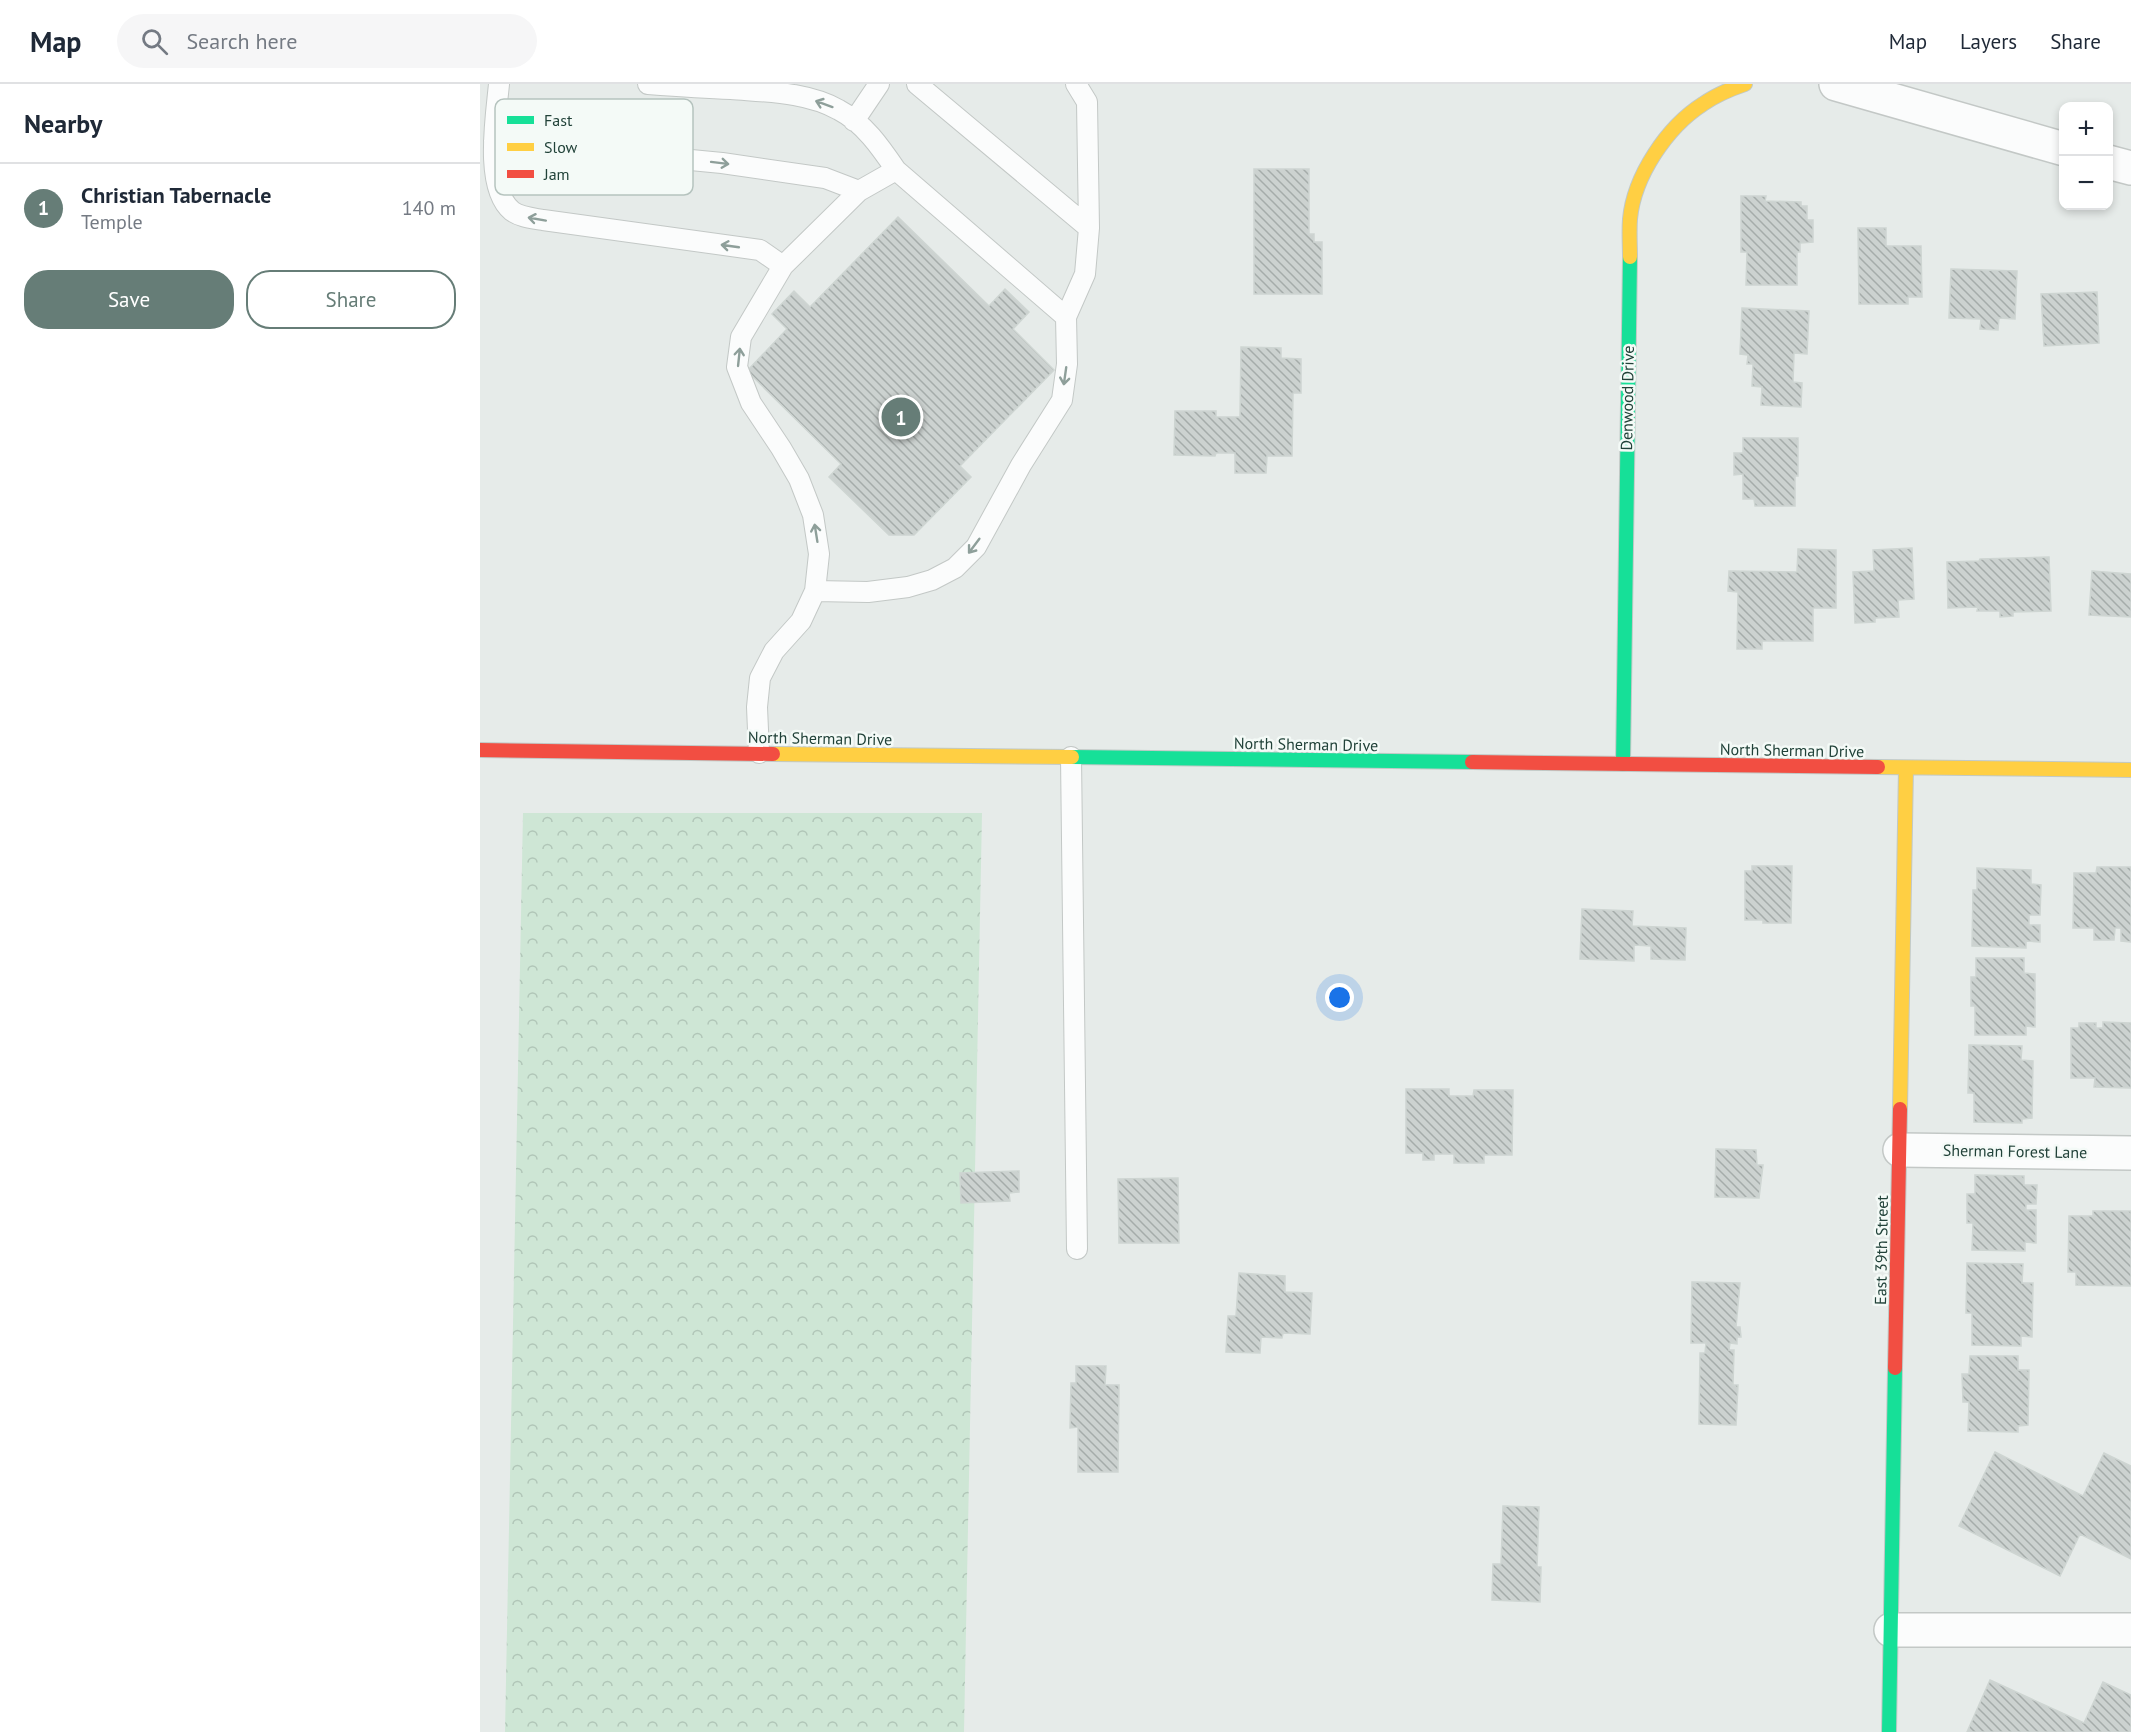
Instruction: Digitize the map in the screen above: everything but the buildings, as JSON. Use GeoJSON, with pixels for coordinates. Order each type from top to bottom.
{"type":"FeatureCollection","features":[{"type":"Feature","properties":{"kind":"street","name":"Denwood Drive"},"geometry":{"type":"LineString","coordinates":[[1623,764],[1630,218],[1644,171],[1660,143],[1671,130],[1694,109],[1722,92],[1745,84]]}},
{"type":"Feature","properties":{"kind":"street"},"geometry":{"type":"LineString","coordinates":[[1836,84],[2059,148]]}},
{"type":"Feature","properties":{"kind":"street"},"geometry":{"type":"LineString","coordinates":[[2113,163],[2131,168]]}},
{"type":"Feature","properties":{"kind":"street","name":"North Sherman Drive"},"geometry":{"type":"LineString","coordinates":[[480,750],[2131,770]]}},
{"type":"Feature","properties":{"kind":"street","name":"East 39th Street"},"geometry":{"type":"LineString","coordinates":[[1889,1732],[1906,768]]}},
{"type":"Feature","properties":{"kind":"street","name":"Sherman Forest Lane"},"geometry":{"type":"LineString","coordinates":[[1899,1150],[2131,1153]]}},
{"type":"Feature","properties":{"kind":"street"},"geometry":{"type":"LineString","coordinates":[[1891,1630],[2131,1630]]}},
{"type":"Feature","properties":{"kind":"lane"},"geometry":{"type":"LineString","coordinates":[[498,99],[499,84]]}},
{"type":"Feature","properties":{"kind":"lane"},"geometry":{"type":"LineString","coordinates":[[648,84],[799,96],[823,102],[842,111],[879,144],[896,170],[1066,317]]}},
{"type":"Feature","properties":{"kind":"lane"},"geometry":{"type":"LineString","coordinates":[[854,121],[879,84]]}},
{"type":"Feature","properties":{"kind":"lane"},"geometry":{"type":"LineString","coordinates":[[917,84],[1089,228]]}},
{"type":"Feature","properties":{"kind":"lane"},"geometry":{"type":"LineString","coordinates":[[815,591],[868,592],[908,587],[932,580],[955,568],[976,547],[1021,465],[1062,400],[1067,364],[1066,317],[1085,274],[1089,228],[1087,102],[1076,84]]}},
{"type":"Feature","properties":{"kind":"lane"},"geometry":{"type":"LineString","coordinates":[[693,160],[825,178],[859,191]]}},
{"type":"Feature","properties":{"kind":"lane"},"geometry":{"type":"LineString","coordinates":[[759,753],[757,707],[760,678],[774,651],[801,621],[815,591],[819,554],[813,515],[799,479],[751,403],[737,367],[741,337],[783,266],[859,191],[896,170]]}},
{"type":"Feature","properties":{"kind":"lane"},"geometry":{"type":"LineString","coordinates":[[502,195],[506,205],[514,213],[543,220],[760,250],[783,266]]}},
{"type":"Feature","properties":{"kind":"lane"},"geometry":{"type":"LineString","coordinates":[[1071,757],[1077,1249]]}},
{"type":"Feature","properties":{"kind":"green space"},"geometry":{"type":"Polygon","coordinates":[[[523,813],[982,813],[964,1732],[505,1732],[523,813]]]}},
{"type":"Feature","properties":{"kind":"traffic: fast"},"geometry":{"type":"LineString","coordinates":[[1623,764],[1630,257]]}},
{"type":"Feature","properties":{"kind":"traffic: fast"},"geometry":{"type":"LineString","coordinates":[[1072,757],[1472,762]]}},
{"type":"Feature","properties":{"kind":"traffic: fast"},"geometry":{"type":"LineString","coordinates":[[1889,1732],[1895,1368]]}},
{"type":"Feature","properties":{"kind":"traffic: slow"},"geometry":{"type":"LineString","coordinates":[[1630,257],[1630,224],[1633,203],[1638,186],[1654,154],[1665,139],[1690,114],[1713,98],[1745,84]]}},
{"type":"Feature","properties":{"kind":"traffic: slow"},"geometry":{"type":"LineString","coordinates":[[773,754],[1072,757]]}},
{"type":"Feature","properties":{"kind":"traffic: slow"},"geometry":{"type":"LineString","coordinates":[[1878,767],[2131,770]]}},
{"type":"Feature","properties":{"kind":"traffic: slow"},"geometry":{"type":"LineString","coordinates":[[1900,1109],[1906,768]]}},
{"type":"Feature","properties":{"kind":"traffic: jam"},"geometry":{"type":"LineString","coordinates":[[480,750],[773,754]]}},
{"type":"Feature","properties":{"kind":"traffic: jam"},"geometry":{"type":"LineString","coordinates":[[1472,762],[1878,767]]}},
{"type":"Feature","properties":{"kind":"traffic: jam"},"geometry":{"type":"LineString","coordinates":[[1895,1368],[1900,1109]]}},
{"type":"Feature","properties":{"kind":"place","name":"Christian Tabernacle"},"geometry":{"type":"Point","coordinates":[901,417]}}]}
